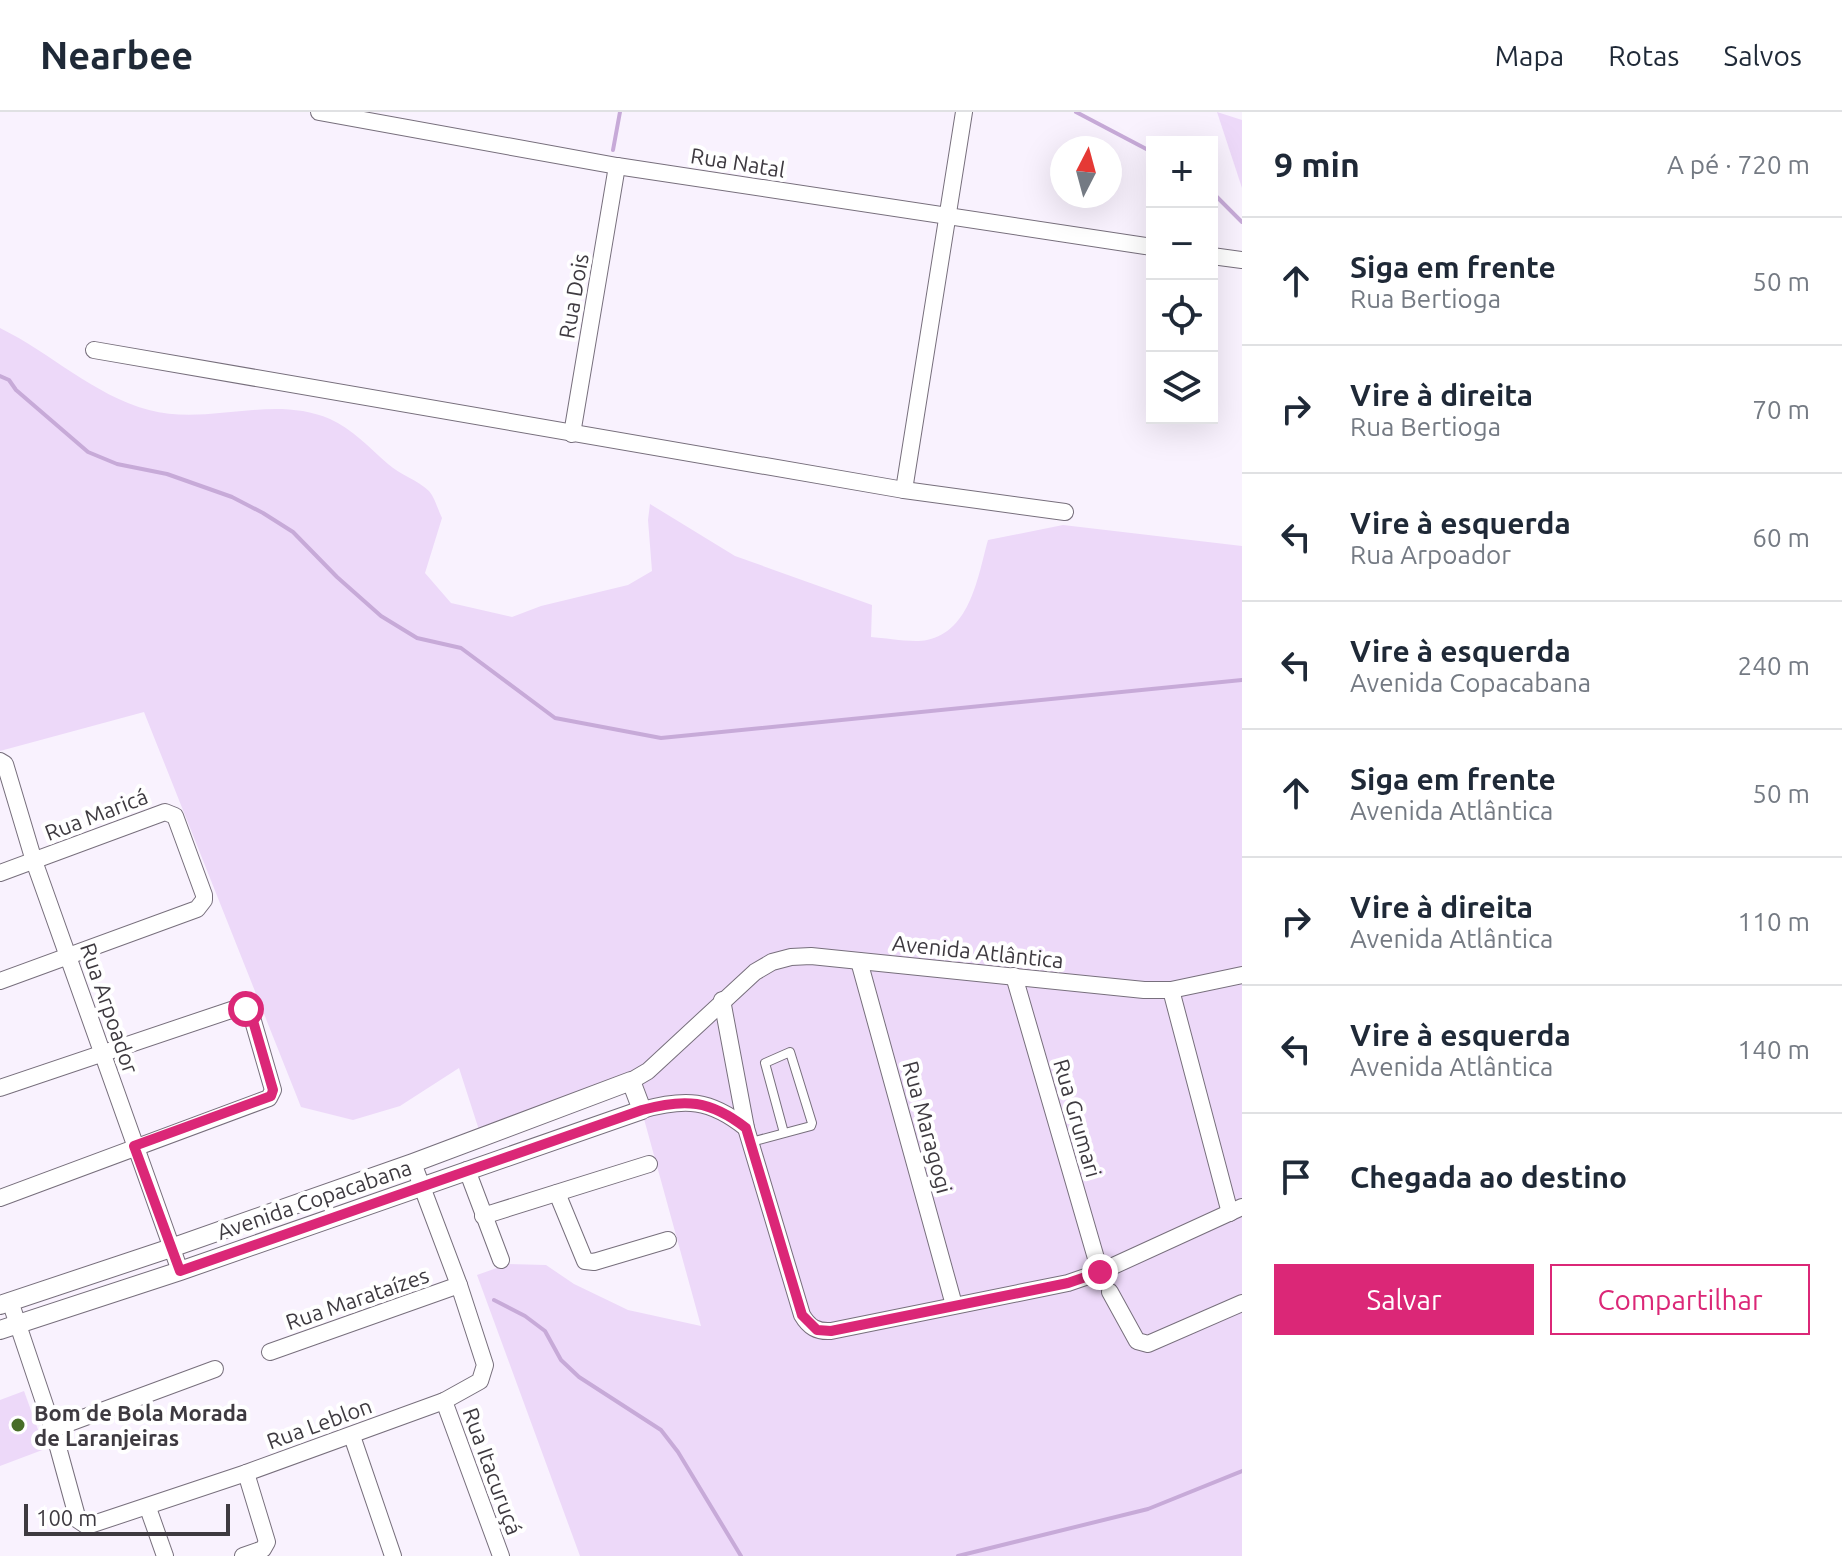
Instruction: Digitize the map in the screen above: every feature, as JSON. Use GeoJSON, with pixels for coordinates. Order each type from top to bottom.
{"type":"FeatureCollection","features":[{"type":"Feature","properties":{"kind":"street","name":"Rua Natal"},"geometry":{"type":"LineString","coordinates":[[319,112],[617,166],[1146,246]]}},
{"type":"Feature","properties":{"kind":"street"},"geometry":{"type":"LineString","coordinates":[[904,490],[964,112]]}},
{"type":"Feature","properties":{"kind":"street","name":"Rua Dois"},"geometry":{"type":"LineString","coordinates":[[572,434],[617,166]]}},
{"type":"Feature","properties":{"kind":"street"},"geometry":{"type":"LineString","coordinates":[[1218,257],[1242,260]]}},
{"type":"Feature","properties":{"kind":"street"},"geometry":{"type":"LineString","coordinates":[[94,350],[904,490],[1065,512]]}},
{"type":"Feature","properties":{"kind":"street","name":"Rua Arpoador"},"geometry":{"type":"LineString","coordinates":[[0,761],[5,764],[34,861],[180,1271]]}},
{"type":"Feature","properties":{"kind":"street","name":"Rua Maricá"},"geometry":{"type":"LineString","coordinates":[[34,861],[165,812],[175,816],[204,900],[197,909],[69,956]]}},
{"type":"Feature","properties":{"kind":"street"},"geometry":{"type":"LineString","coordinates":[[0,873],[34,861]]}},
{"type":"Feature","properties":{"kind":"street"},"geometry":{"type":"LineString","coordinates":[[0,981],[69,956]]}},
{"type":"Feature","properties":{"kind":"street","name":"Avenida Atlântica"},"geometry":{"type":"LineString","coordinates":[[631,1081],[648,1071],[755,972],[772,962],[791,957],[811,956],[1144,990],[1171,990],[1242,975]]}},
{"type":"Feature","properties":{"kind":"street","name":"Rua Maragogi"},"geometry":{"type":"LineString","coordinates":[[859,961],[954,1305]]}},
{"type":"Feature","properties":{"kind":"street","name":"Rua Grumari"},"geometry":{"type":"LineString","coordinates":[[1014,976],[1100,1272]]}},
{"type":"Feature","properties":{"kind":"street"},"geometry":{"type":"LineString","coordinates":[[722,1000],[748,1136],[802,1315],[811,1326],[824,1332],[1068,1283],[1100,1272],[1236,1210],[1171,990]]}},
{"type":"Feature","properties":{"kind":"street"},"geometry":{"type":"LineString","coordinates":[[0,1088],[240,1007],[251,1014],[273,1090],[271,1096],[0,1198]]}},
{"type":"Feature","properties":{"kind":"street"},"geometry":{"type":"LineString","coordinates":[[631,1081],[642,1110],[669,1102],[686,1101],[709,1106],[730,1116],[748,1136]]}},
{"type":"Feature","properties":{"kind":"street","name":"Avenida Copacabana"},"geometry":{"type":"LineString","coordinates":[[5,1303],[413,1163],[631,1081]]}},
{"type":"Feature","properties":{"kind":"street","name":"Avenida Copacabana"},"geometry":{"type":"LineString","coordinates":[[8,1327],[180,1271],[642,1110]]}},
{"type":"Feature","properties":{"kind":"street","name":"Rua Leblon"},"geometry":{"type":"LineString","coordinates":[[5,1303],[8,1327],[53,1429],[78,1520],[87,1526],[148,1508],[444,1401],[480,1381],[485,1365],[413,1163]]}},
{"type":"Feature","properties":{"kind":"street"},"geometry":{"type":"LineString","coordinates":[[483,1216],[649,1164]]}},
{"type":"Feature","properties":{"kind":"street"},"geometry":{"type":"LineString","coordinates":[[467,1170],[501,1260]]}},
{"type":"Feature","properties":{"kind":"street"},"geometry":{"type":"LineString","coordinates":[[557,1193],[585,1261],[594,1262],[668,1240]]}},
{"type":"Feature","properties":{"kind":"street","name":"Rua Marataízes"},"geometry":{"type":"LineString","coordinates":[[270,1352],[459,1285]]}},
{"type":"Feature","properties":{"kind":"street"},"geometry":{"type":"LineString","coordinates":[[1110,1292],[1137,1341],[1148,1344],[1242,1303]]}},
{"type":"Feature","properties":{"kind":"street"},"geometry":{"type":"LineString","coordinates":[[53,1429],[215,1369]]}},
{"type":"Feature","properties":{"kind":"street","name":"Rua Itacuruçá"},"geometry":{"type":"LineString","coordinates":[[444,1401],[501,1556]]}},
{"type":"Feature","properties":{"kind":"street"},"geometry":{"type":"LineString","coordinates":[[352,1436],[393,1556]]}},
{"type":"Feature","properties":{"kind":"street"},"geometry":{"type":"LineString","coordinates":[[243,1556],[263,1549],[267,1542],[246,1473]]}},
{"type":"Feature","properties":{"kind":"street"},"geometry":{"type":"LineString","coordinates":[[148,1508],[165,1556]]}},
{"type":"Feature","properties":{"kind":"lane"},"geometry":{"type":"LineString","coordinates":[[748,1136],[784,1133],[812,1123],[790,1052],[765,1063],[784,1133]]}},
{"type":"Feature","properties":{"kind":"shaded area"},"geometry":{"type":"Polygon","coordinates":[[[1217,112],[1242,120],[1242,188],[1217,112]]]}},
{"type":"Feature","properties":{"kind":"shaded area"},"geometry":{"type":"Polygon","coordinates":[[[0,328],[109,394],[149,410],[194,415],[285,409],[308,412],[338,423],[431,494],[442,518],[425,573],[451,603],[512,617],[541,606],[628,585],[652,571],[648,520],[650,504],[735,556],[872,605],[871,637],[907,641],[927,640],[942,635],[954,626],[976,585],[988,540],[1063,525],[1242,546],[1242,1556],[580,1556],[477,1275],[508,1264],[546,1265],[574,1284],[628,1310],[701,1326],[633,1079],[479,1130],[459,1068],[400,1106],[353,1120],[301,1107],[144,712],[0,751],[0,328]]]}},
{"type":"Feature","properties":{"kind":"shaded area","name":"Bom de Bola Morada de Laranjeiras"},"geometry":{"type":"Polygon","coordinates":[[[24,1391],[45,1449],[0,1466],[0,1400],[24,1391]]]}},
{"type":"Feature","properties":{"kind":"waterway"},"geometry":{"type":"LineString","coordinates":[[613,150],[620,112]]}},
{"type":"Feature","properties":{"kind":"waterway"},"geometry":{"type":"LineString","coordinates":[[1076,112],[1146,149]]}},
{"type":"Feature","properties":{"kind":"waterway"},"geometry":{"type":"LineString","coordinates":[[1218,198],[1242,222]]}},
{"type":"Feature","properties":{"kind":"waterway"},"geometry":{"type":"LineString","coordinates":[[0,376],[9,380],[16,390],[88,452],[117,464],[167,474],[232,497],[263,513],[293,532],[381,616],[417,638],[461,648],[555,718],[661,738],[1242,680]]}},
{"type":"Feature","properties":{"kind":"waterway"},"geometry":{"type":"LineString","coordinates":[[494,1300],[525,1316],[545,1331],[561,1360],[579,1377],[661,1430],[678,1452],[741,1556]]}},
{"type":"Feature","properties":{"kind":"waterway"},"geometry":{"type":"LineString","coordinates":[[958,1556],[1148,1509],[1242,1471]]}},
{"type":"Feature","properties":{"kind":"place","name":"Bom de Bola Morada de Laranjeiras"},"geometry":{"type":"Point","coordinates":[18,1425]}},
{"type":"Feature","properties":{"kind":"route"},"geometry":{"type":"LineString","coordinates":[[246,1009],[251,1014],[273,1090],[271,1096],[134,1146],[180,1271],[642,1110],[669,1102],[686,1101],[709,1106],[746,1128],[802,1315],[817,1330],[831,1331],[1068,1283],[1100,1272]]}}]}
